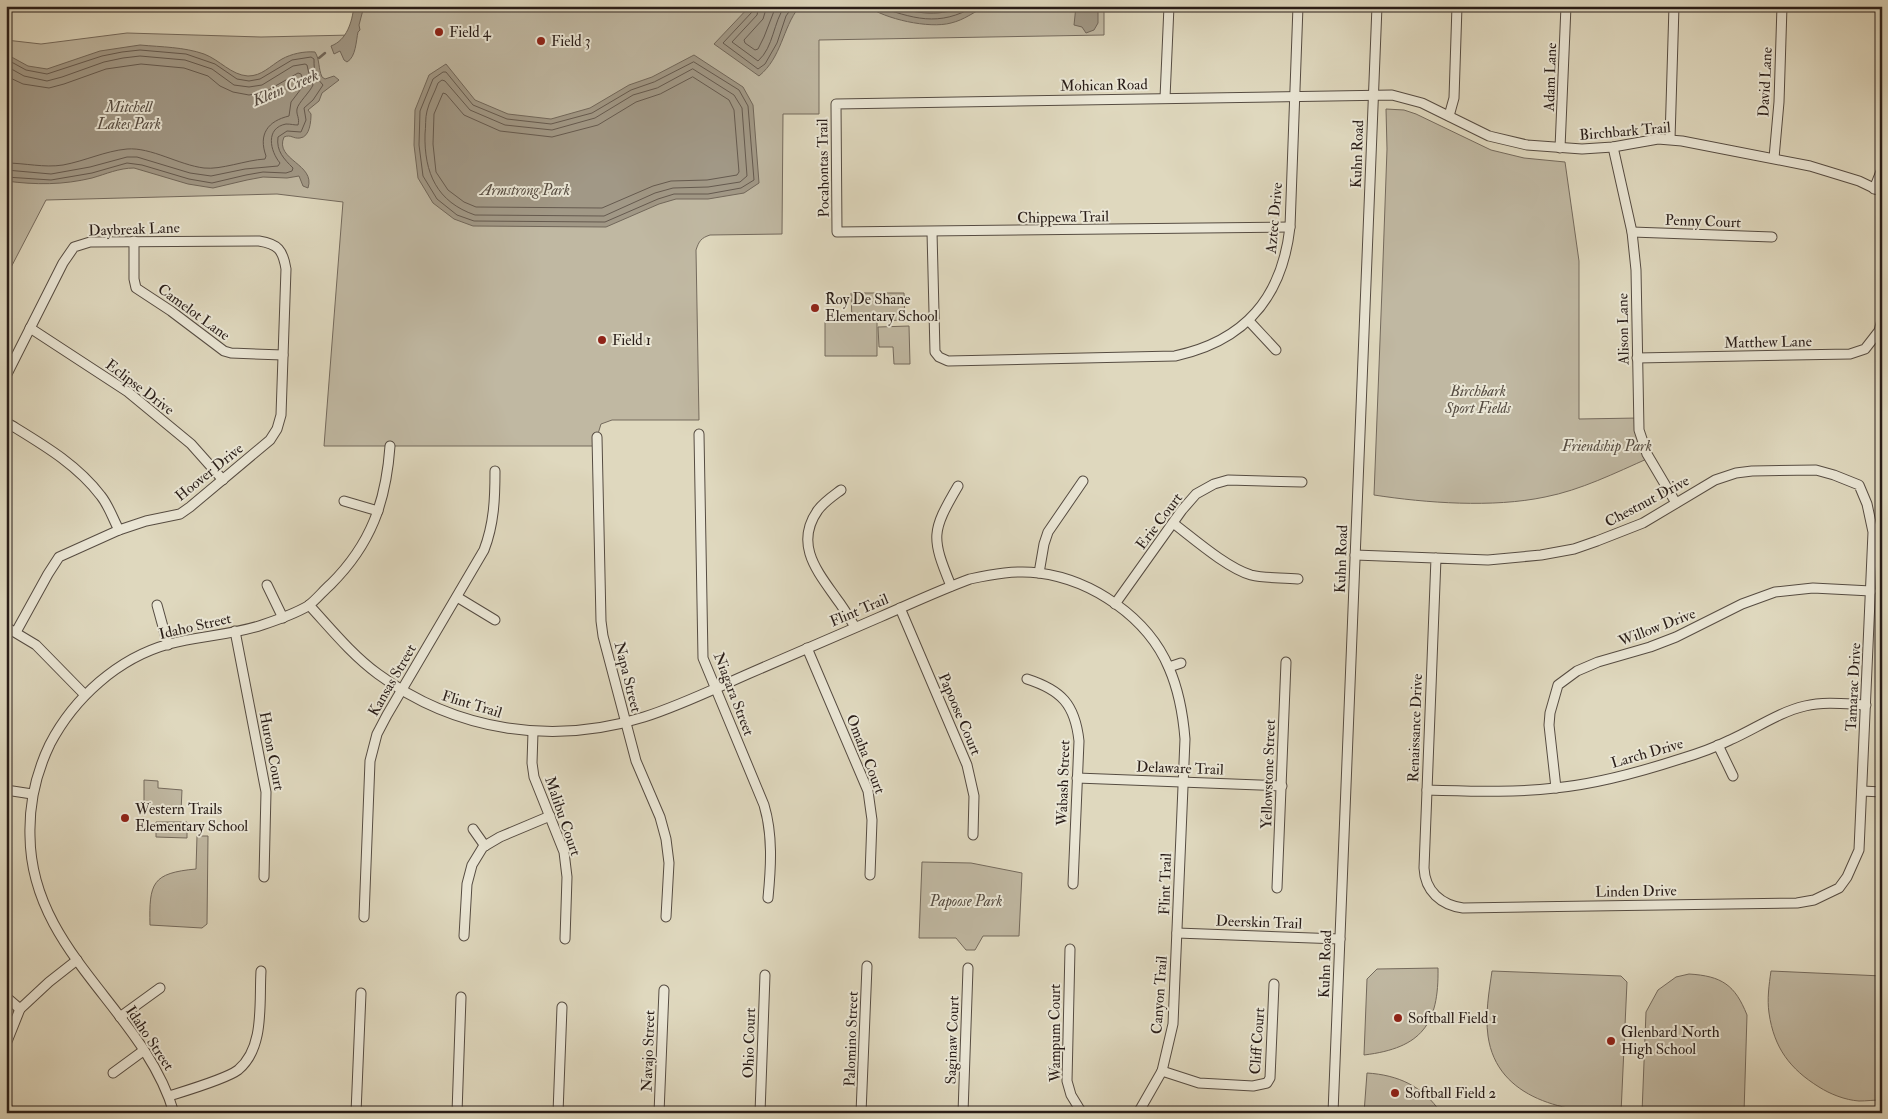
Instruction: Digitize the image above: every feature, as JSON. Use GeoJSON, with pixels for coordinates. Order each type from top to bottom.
{"type":"FeatureCollection","features":[{"type":"Feature","properties":{"kind":"street"},"geometry":{"type":"LineString","coordinates":[[1165,98],[1169,6]]}},
{"type":"Feature","properties":{"kind":"street","name":"Aztec Drive"},"geometry":{"type":"LineString","coordinates":[[932,232],[935,352],[939,357],[948,361],[1175,356],[1211,346],[1232,334],[1249,321],[1273,288],[1287,251],[1290,228],[1298,6]]}},
{"type":"Feature","properties":{"kind":"street","name":"Kuhn Road"},"geometry":{"type":"LineString","coordinates":[[1334,1113],[1377,6]]}},
{"type":"Feature","properties":{"kind":"street"},"geometry":{"type":"LineString","coordinates":[[1449,116],[1454,98],[1457,6]]}},
{"type":"Feature","properties":{"kind":"street","name":"Adam Lane"},"geometry":{"type":"LineString","coordinates":[[1560,148],[1566,6]]}},
{"type":"Feature","properties":{"kind":"street"},"geometry":{"type":"LineString","coordinates":[[1670,139],[1674,6]]}},
{"type":"Feature","properties":{"kind":"street","name":"David Lane"},"geometry":{"type":"LineString","coordinates":[[1774,158],[1779,102],[1782,6]]}},
{"type":"Feature","properties":{"kind":"street","name":"Mohican Road"},"geometry":{"type":"LineString","coordinates":[[836,104],[1373,95]]}},
{"type":"Feature","properties":{"kind":"street","name":"Birchbark Trail"},"geometry":{"type":"LineString","coordinates":[[1373,95],[1392,95],[1409,98],[1476,130],[1503,140],[1527,145],[1582,149],[1613,147],[1670,139],[1774,158],[1836,172],[1878,190]]}},
{"type":"Feature","properties":{"kind":"street","name":"Pocahontas Trail"},"geometry":{"type":"LineString","coordinates":[[836,104],[837,232]]}},
{"type":"Feature","properties":{"kind":"street","name":"Alison Lane"},"geometry":{"type":"LineString","coordinates":[[1613,147],[1632,232],[1636,270],[1639,430],[1646,454],[1676,504]]}},
{"type":"Feature","properties":{"kind":"street"},"geometry":{"type":"LineString","coordinates":[[1878,190],[1882,169]]}},
{"type":"Feature","properties":{"kind":"street","name":"Chippewa Trail"},"geometry":{"type":"LineString","coordinates":[[837,232],[1290,228]]}},
{"type":"Feature","properties":{"kind":"street","name":"Penny Court"},"geometry":{"type":"LineString","coordinates":[[1632,232],[1772,237]]}},
{"type":"Feature","properties":{"kind":"street","name":"Daybreak Lane"},"geometry":{"type":"LineString","coordinates":[[6,376],[63,263],[74,247],[90,242],[259,241],[266,242],[280,249]]}},
{"type":"Feature","properties":{"kind":"street","name":"Camelot Lane"},"geometry":{"type":"LineString","coordinates":[[134,242],[134,279],[136,288],[171,311],[224,351],[231,353],[283,355]]}},
{"type":"Feature","properties":{"kind":"street","name":"Hoover Drive"},"geometry":{"type":"LineString","coordinates":[[16,632],[59,557],[119,530],[146,521],[180,514],[270,440],[277,429],[281,415],[286,269],[284,254],[280,249]]}},
{"type":"Feature","properties":{"kind":"street","name":"Matthew Lane"},"geometry":{"type":"LineString","coordinates":[[1637,358],[1850,354],[1865,349],[1879,331],[1882,320]]}},
{"type":"Feature","properties":{"kind":"street"},"geometry":{"type":"LineString","coordinates":[[1249,321],[1276,350]]}},
{"type":"Feature","properties":{"kind":"street","name":"Eclipse Drive"},"geometry":{"type":"LineString","coordinates":[[30,328],[128,392],[191,444],[223,480]]}},
{"type":"Feature","properties":{"kind":"street"},"geometry":{"type":"LineString","coordinates":[[6,422],[55,452],[76,469],[101,496],[119,530]]}},
{"type":"Feature","properties":{"kind":"street","name":"Niagara Street"},"geometry":{"type":"LineString","coordinates":[[699,434],[702,658],[764,805],[771,842],[768,898]]}},
{"type":"Feature","properties":{"kind":"street","name":"Napa Street"},"geometry":{"type":"LineString","coordinates":[[597,437],[601,621],[603,636],[636,761],[660,817],[666,839],[669,863],[666,916]]}},
{"type":"Feature","properties":{"kind":"street","name":"Idaho Street"},"geometry":{"type":"LineString","coordinates":[[174,1113],[161,1078],[120,1017],[55,929],[37,886],[30,846],[32,794],[43,759],[69,714],[104,678],[122,666],[168,644],[260,626],[309,605],[350,563],[366,540],[384,494],[388,476],[390,446]]}},
{"type":"Feature","properties":{"kind":"street","name":"Chestnut Drive"},"geometry":{"type":"LineString","coordinates":[[1355,555],[1488,560],[1518,558],[1574,549],[1622,532],[1676,504],[1715,480],[1736,473],[1816,470],[1859,485]]}},
{"type":"Feature","properties":{"kind":"street","name":"Kansas Street"},"geometry":{"type":"LineString","coordinates":[[364,917],[370,761],[377,734],[484,550],[490,536],[495,511],[495,471]]}},
{"type":"Feature","properties":{"kind":"street","name":"Erie Court"},"geometry":{"type":"LineString","coordinates":[[1115,604],[1196,494],[1214,484],[1241,479],[1302,482]]}},
{"type":"Feature","properties":{"kind":"street"},"geometry":{"type":"LineString","coordinates":[[1039,573],[1048,532],[1083,481]]}},
{"type":"Feature","properties":{"kind":"street","name":"Tamarac Drive"},"geometry":{"type":"LineString","coordinates":[[1839,888],[1851,870],[1858,850],[1862,791],[1871,591],[1872,523],[1864,494],[1859,485]]}},
{"type":"Feature","properties":{"kind":"street"},"geometry":{"type":"LineString","coordinates":[[951,586],[937,549],[936,535],[942,515],[958,486]]}},
{"type":"Feature","properties":{"kind":"street"},"geometry":{"type":"LineString","coordinates":[[841,490],[816,512],[810,529],[808,548],[818,573],[855,627]]}},
{"type":"Feature","properties":{"kind":"street"},"geometry":{"type":"LineString","coordinates":[[344,500],[378,511]]}},
{"type":"Feature","properties":{"kind":"street"},"geometry":{"type":"LineString","coordinates":[[1173,523],[1244,572],[1261,577],[1298,579]]}},
{"type":"Feature","properties":{"kind":"street","name":"Renaissance Drive"},"geometry":{"type":"LineString","coordinates":[[1434,897],[1424,874],[1436,558]]}},
{"type":"Feature","properties":{"kind":"street","name":"Flint Trail"},"geometry":{"type":"LineString","coordinates":[[309,605],[355,655],[377,673],[402,689],[434,707],[465,719],[490,726],[533,732],[589,730],[625,722],[666,709],[951,586],[992,574],[1039,573],[1082,585],[1115,604],[1138,623],[1148,635],[1169,667],[1182,711],[1185,739],[1177,932]]}},
{"type":"Feature","properties":{"kind":"street"},"geometry":{"type":"LineString","coordinates":[[267,585],[282,618]]}},
{"type":"Feature","properties":{"kind":"street","name":"Willow Drive"},"geometry":{"type":"LineString","coordinates":[[1556,788],[1549,725],[1550,713],[1558,685],[1577,671],[1598,662],[1650,647],[1676,637],[1742,604],[1775,592],[1814,588],[1871,591]]}},
{"type":"Feature","properties":{"kind":"street"},"geometry":{"type":"LineString","coordinates":[[457,597],[496,620]]}},
{"type":"Feature","properties":{"kind":"street"},"geometry":{"type":"LineString","coordinates":[[157,605],[168,644]]}},
{"type":"Feature","properties":{"kind":"street","name":"Papoose Court"},"geometry":{"type":"LineString","coordinates":[[900,608],[967,765],[974,796],[972,835]]}},
{"type":"Feature","properties":{"kind":"street"},"geometry":{"type":"LineString","coordinates":[[6,627],[16,632],[49,657],[86,695]]}},
{"type":"Feature","properties":{"kind":"street","name":"Huron Court"},"geometry":{"type":"LineString","coordinates":[[235,631],[266,792],[264,877]]}},
{"type":"Feature","properties":{"kind":"street","name":"Omaha Court"},"geometry":{"type":"LineString","coordinates":[[807,648],[868,791],[872,820],[870,875]]}},
{"type":"Feature","properties":{"kind":"street","name":"Yellowstone Street"},"geometry":{"type":"LineString","coordinates":[[1277,888],[1286,662]]}},
{"type":"Feature","properties":{"kind":"street"},"geometry":{"type":"LineString","coordinates":[[1169,667],[1181,663]]}},
{"type":"Feature","properties":{"kind":"street","name":"Wabash Street"},"geometry":{"type":"LineString","coordinates":[[1027,679],[1054,690],[1068,705],[1073,714],[1079,741],[1073,884]]}},
{"type":"Feature","properties":{"kind":"street","name":"Larch Drive"},"geometry":{"type":"LineString","coordinates":[[1427,790],[1518,791],[1556,788],[1631,774],[1681,759],[1718,745],[1789,711],[1806,705],[1826,703],[1866,705]]}},
{"type":"Feature","properties":{"kind":"street","name":"Malibu Court"},"geometry":{"type":"LineString","coordinates":[[533,732],[532,763],[534,777],[564,852],[567,876],[565,939]]}},
{"type":"Feature","properties":{"kind":"street"},"geometry":{"type":"LineString","coordinates":[[1718,745],[1732,776]]}},
{"type":"Feature","properties":{"kind":"street","name":"Delaware Trail"},"geometry":{"type":"LineString","coordinates":[[1077,778],[1282,786]]}},
{"type":"Feature","properties":{"kind":"street"},"geometry":{"type":"LineString","coordinates":[[6,790],[32,794]]}},
{"type":"Feature","properties":{"kind":"street"},"geometry":{"type":"LineString","coordinates":[[1862,791],[1882,792]]}},
{"type":"Feature","properties":{"kind":"street"},"geometry":{"type":"LineString","coordinates":[[464,936],[467,884],[472,865],[485,846],[500,837],[550,816]]}},
{"type":"Feature","properties":{"kind":"street"},"geometry":{"type":"LineString","coordinates":[[473,829],[485,846]]}},
{"type":"Feature","properties":{"kind":"street","name":"Linden Drive"},"geometry":{"type":"LineString","coordinates":[[1434,897],[1448,905],[1462,908],[1797,902],[1814,900],[1839,888]]}},
{"type":"Feature","properties":{"kind":"street","name":"Deerskin Trail"},"geometry":{"type":"LineString","coordinates":[[1177,932],[1340,939]]}},
{"type":"Feature","properties":{"kind":"street","name":"Canyon Trail"},"geometry":{"type":"LineString","coordinates":[[1138,1113],[1162,1071],[1173,1024],[1177,932]]}},
{"type":"Feature","properties":{"kind":"street","name":"Wampum Court"},"geometry":{"type":"LineString","coordinates":[[1070,949],[1067,1081],[1070,1094],[1082,1113]]}},
{"type":"Feature","properties":{"kind":"street"},"geometry":{"type":"LineString","coordinates":[[6,1044],[20,1009],[45,985],[77,960]]}},
{"type":"Feature","properties":{"kind":"street","name":"Palomino Street"},"geometry":{"type":"LineString","coordinates":[[862,1113],[867,966]]}},
{"type":"Feature","properties":{"kind":"street","name":"Saginaw Court"},"geometry":{"type":"LineString","coordinates":[[963,1113],[968,968]]}},
{"type":"Feature","properties":{"kind":"street"},"geometry":{"type":"LineString","coordinates":[[169,1096],[237,1071],[251,1056],[258,1035],[261,971]]}},
{"type":"Feature","properties":{"kind":"street","name":"Ohio Court"},"geometry":{"type":"LineString","coordinates":[[760,1113],[766,975]]}},
{"type":"Feature","properties":{"kind":"street","name":"Cliff Court"},"geometry":{"type":"LineString","coordinates":[[1162,1071],[1199,1083],[1269,1086],[1274,984]]}},
{"type":"Feature","properties":{"kind":"street"},"geometry":{"type":"LineString","coordinates":[[120,1017],[160,988]]}},
{"type":"Feature","properties":{"kind":"street","name":"Navajo Street"},"geometry":{"type":"LineString","coordinates":[[660,1113],[664,990]]}},
{"type":"Feature","properties":{"kind":"street"},"geometry":{"type":"LineString","coordinates":[[356,1113],[361,993]]}},
{"type":"Feature","properties":{"kind":"street"},"geometry":{"type":"LineString","coordinates":[[6,997],[20,1009]]}},
{"type":"Feature","properties":{"kind":"street"},"geometry":{"type":"LineString","coordinates":[[457,1113],[461,997]]}},
{"type":"Feature","properties":{"kind":"street"},"geometry":{"type":"LineString","coordinates":[[558,1113],[562,1007]]}},
{"type":"Feature","properties":{"kind":"street"},"geometry":{"type":"LineString","coordinates":[[113,1073],[143,1051]]}},
{"type":"Feature","properties":{"kind":"street"},"geometry":{"type":"LineString","coordinates":[[6,1101],[8,1113]]}},
{"type":"Feature","properties":{"kind":"green space","name":"Armstrong Park"},"geometry":{"type":"Polygon","coordinates":[[[354,6],[1104,6],[1104,35],[819,40],[819,114],[783,114],[782,234],[710,235],[701,240],[696,250],[699,420],[612,420],[601,424],[597,437],[598,446],[324,446],[343,202],[277,194],[46,200],[6,277],[6,40],[41,44],[127,33],[261,37],[352,35],[354,6]]]}},
{"type":"Feature","properties":{"kind":"green space","name":"Birchbark Sport Fields"},"geometry":{"type":"Polygon","coordinates":[[[1386,109],[1404,110],[1416,114],[1491,150],[1524,158],[1565,162],[1579,261],[1579,419],[1638,418],[1649,458],[1572,490],[1525,500],[1460,503],[1374,495],[1387,149],[1386,109]]]}},
{"type":"Feature","properties":{"kind":"green space"},"geometry":{"type":"Polygon","coordinates":[[[851,293],[904,293],[905,320],[877,321],[877,356],[825,356],[825,322],[852,321],[851,293]]]}},
{"type":"Feature","properties":{"kind":"green space"},"geometry":{"type":"Polygon","coordinates":[[[909,326],[910,364],[894,364],[893,347],[879,347],[878,327],[909,326]]]}},
{"type":"Feature","properties":{"kind":"green space"},"geometry":{"type":"Polygon","coordinates":[[[144,780],[158,781],[158,788],[182,790],[181,811],[144,810],[144,780]]]}},
{"type":"Feature","properties":{"kind":"green space"},"geometry":{"type":"Polygon","coordinates":[[[156,822],[187,822],[187,838],[156,837],[156,822]]]}},
{"type":"Feature","properties":{"kind":"green space"},"geometry":{"type":"Polygon","coordinates":[[[197,836],[208,836],[207,924],[202,928],[150,925],[151,899],[156,883],[162,877],[170,874],[196,869],[197,836]]]}},
{"type":"Feature","properties":{"kind":"green space","name":"Papoose Park"},"geometry":{"type":"Polygon","coordinates":[[[922,862],[971,863],[1022,873],[1019,936],[983,936],[975,950],[966,950],[956,938],[919,938],[922,862]]]}},
{"type":"Feature","properties":{"kind":"green space","name":"Softball Field 1"},"geometry":{"type":"Polygon","coordinates":[[[1438,968],[1435,1004],[1423,1030],[1413,1039],[1400,1046],[1384,1052],[1364,1055],[1367,979],[1377,969],[1438,968]]]}},
{"type":"Feature","properties":{"kind":"green space"},"geometry":{"type":"Polygon","coordinates":[[[1492,971],[1621,976],[1627,982],[1621,1113],[1579,1110],[1558,1106],[1520,1088],[1505,1075],[1494,1058],[1487,1028],[1492,971]]]}},
{"type":"Feature","properties":{"kind":"green space"},"geometry":{"type":"Polygon","coordinates":[[[1771,971],[1882,976],[1882,1100],[1859,1101],[1838,1096],[1823,1090],[1792,1065],[1779,1047],[1771,1025],[1768,1002],[1771,971]]]}},
{"type":"Feature","properties":{"kind":"green space"},"geometry":{"type":"Polygon","coordinates":[[[1689,974],[1710,977],[1726,984],[1738,996],[1747,1015],[1744,1113],[1642,1113],[1646,1012],[1658,990],[1676,977],[1689,974]]]}},
{"type":"Feature","properties":{"kind":"green space","name":"Softball Field 2"},"geometry":{"type":"Polygon","coordinates":[[[1367,1073],[1389,1076],[1409,1084],[1426,1096],[1441,1113],[1364,1113],[1367,1073]]]}},
{"type":"Feature","properties":{"kind":"water"},"geometry":{"type":"Polygon","coordinates":[[[354,6],[364,6],[354,53],[347,62],[340,51],[334,54],[331,46],[337,43],[348,30],[354,6]]]}},
{"type":"Feature","properties":{"kind":"water"},"geometry":{"type":"Polygon","coordinates":[[[750,6],[843,6],[842,9],[825,11],[799,7],[773,60],[759,76],[714,44],[750,6]]]}},
{"type":"Feature","properties":{"kind":"water"},"geometry":{"type":"Polygon","coordinates":[[[867,6],[986,6],[956,22],[931,25],[896,19],[867,6]]]}},
{"type":"Feature","properties":{"kind":"water"},"geometry":{"type":"Polygon","coordinates":[[[1076,6],[1098,6],[1098,23],[1094,30],[1086,33],[1082,27],[1074,25],[1076,6]]]}},
{"type":"Feature","properties":{"kind":"water","name":"Mitchell Lakes Park"},"geometry":{"type":"Polygon","coordinates":[[[140,45],[189,50],[204,54],[236,73],[248,76],[262,72],[289,56],[302,52],[315,52],[322,77],[325,79],[334,76],[339,80],[322,93],[319,101],[308,110],[311,114],[311,121],[306,135],[300,138],[284,137],[282,145],[289,157],[306,173],[309,180],[308,188],[303,186],[299,176],[287,178],[263,177],[213,188],[188,184],[134,168],[60,183],[39,184],[6,181],[6,54],[28,66],[47,69],[100,51],[140,45]]]}},
{"type":"Feature","properties":{"kind":"water"},"geometry":{"type":"Polygon","coordinates":[[[694,55],[743,87],[753,105],[759,183],[744,193],[708,199],[676,199],[659,204],[606,227],[473,226],[454,219],[433,203],[418,178],[414,145],[415,110],[429,75],[446,64],[475,100],[508,114],[551,119],[590,108],[629,85],[652,77],[694,55]]]}},
{"type":"Feature","properties":{"kind":"waterway"},"geometry":{"type":"LineString","coordinates":[[319,58],[325,53]]}},
{"type":"Feature","properties":{"kind":"place","name":"Field 4"},"geometry":{"type":"Point","coordinates":[439,32]}},
{"type":"Feature","properties":{"kind":"place","name":"Field 3"},"geometry":{"type":"Point","coordinates":[541,41]}},
{"type":"Feature","properties":{"kind":"place","name":"Roy De Shane Elementary School"},"geometry":{"type":"Point","coordinates":[815,308]}},
{"type":"Feature","properties":{"kind":"place","name":"Field 1"},"geometry":{"type":"Point","coordinates":[602,340]}},
{"type":"Feature","properties":{"kind":"place","name":"Western Trails Elementary School"},"geometry":{"type":"Point","coordinates":[125,818]}},
{"type":"Feature","properties":{"kind":"place","name":"Softball Field 1"},"geometry":{"type":"Point","coordinates":[1398,1018]}},
{"type":"Feature","properties":{"kind":"place","name":"Glenbard North High School"},"geometry":{"type":"Point","coordinates":[1611,1041]}},
{"type":"Feature","properties":{"kind":"place","name":"Softball Field 2"},"geometry":{"type":"Point","coordinates":[1395,1093]}},
{"type":"Feature","properties":{"kind":"water label","name":"Klein Creek"},"geometry":{"type":"Point","coordinates":[285,87]}},
{"type":"Feature","properties":{"kind":"park label","name":"Friendship Park"},"geometry":{"type":"Point","coordinates":[1607,446]}}]}
